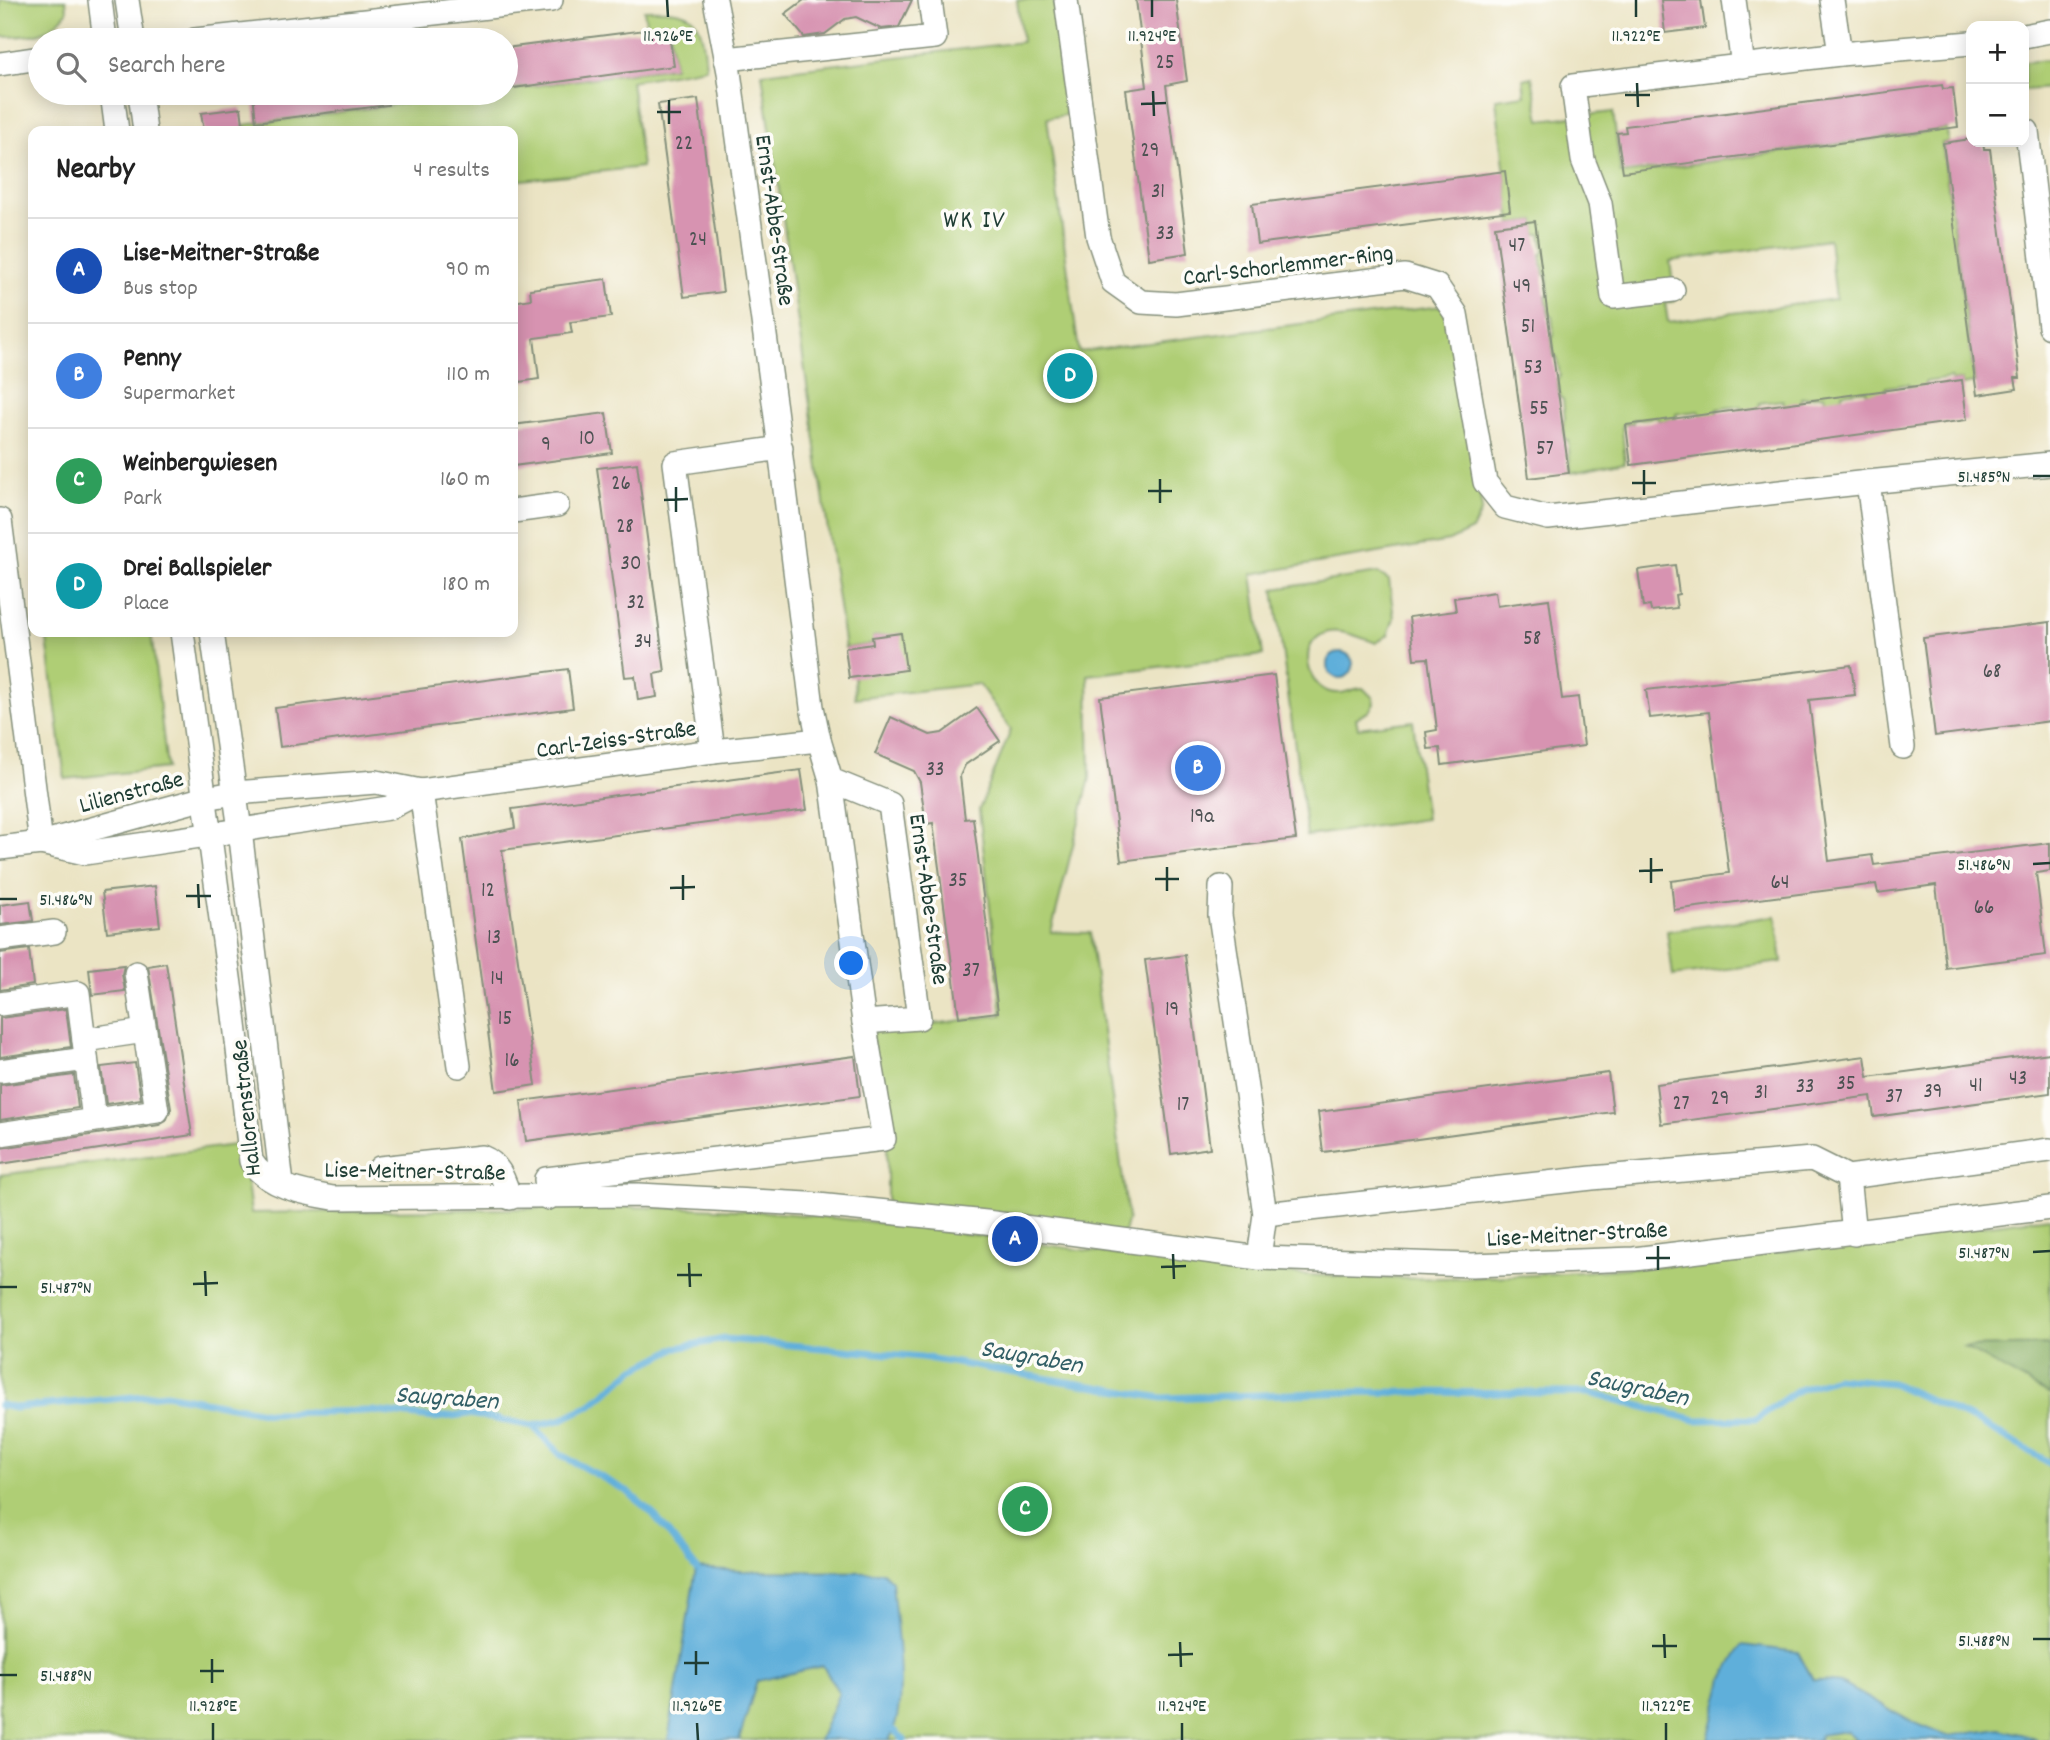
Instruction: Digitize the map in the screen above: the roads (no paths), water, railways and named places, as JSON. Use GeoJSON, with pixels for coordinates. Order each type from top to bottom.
{"type":"FeatureCollection","features":[{"type":"Feature","properties":{"kind":"street"},"geometry":{"type":"LineString","coordinates":[[100,0],[104,28]]}},
{"type":"Feature","properties":{"kind":"street"},"geometry":{"type":"LineString","coordinates":[[127,0],[130,28]]}},
{"type":"Feature","properties":{"kind":"street"},"geometry":{"type":"LineString","coordinates":[[302,28],[551,0]]}},
{"type":"Feature","properties":{"kind":"street","name":"Ernst-Abbe-Straße"},"geometry":{"type":"LineString","coordinates":[[715,0],[726,58],[781,448],[812,707],[831,780],[864,1022],[919,1018],[890,804],[831,780]]}},
{"type":"Feature","properties":{"kind":"street"},"geometry":{"type":"LineString","coordinates":[[726,58],[936,37],[930,0]]}},
{"type":"Feature","properties":{"kind":"street","name":"Carl-Schorlemmer-Ring"},"geometry":{"type":"LineString","coordinates":[[1066,0],[1098,237],[1113,282],[1141,302],[1176,304],[1405,276],[1437,286],[1456,314],[1485,482],[1506,507],[1548,518],[2050,464]]}},
{"type":"Feature","properties":{"kind":"street"},"geometry":{"type":"LineString","coordinates":[[1734,0],[1742,66]]}},
{"type":"Feature","properties":{"kind":"street"},"geometry":{"type":"LineString","coordinates":[[1832,0],[1840,54]]}},
{"type":"Feature","properties":{"kind":"street"},"geometry":{"type":"LineString","coordinates":[[2029,35],[2050,30]]}},
{"type":"Feature","properties":{"kind":"street"},"geometry":{"type":"LineString","coordinates":[[1673,290],[1613,297],[1600,203],[1583,160],[1573,86],[1840,54],[1966,43]]}},
{"type":"Feature","properties":{"kind":"street"},"geometry":{"type":"LineString","coordinates":[[0,64],[28,60]]}},
{"type":"Feature","properties":{"kind":"street"},"geometry":{"type":"LineString","coordinates":[[114,105],[116,126]]}},
{"type":"Feature","properties":{"kind":"street"},"geometry":{"type":"LineString","coordinates":[[142,105],[144,126]]}},
{"type":"Feature","properties":{"kind":"street"},"geometry":{"type":"LineString","coordinates":[[2029,147],[2050,327]]}},
{"type":"Feature","properties":{"kind":"street"},"geometry":{"type":"LineString","coordinates":[[713,751],[675,463],[781,448]]}},
{"type":"Feature","properties":{"kind":"street"},"geometry":{"type":"LineString","coordinates":[[1868,482],[1903,747]]}},
{"type":"Feature","properties":{"kind":"street"},"geometry":{"type":"LineString","coordinates":[[518,510],[557,505]]}},
{"type":"Feature","properties":{"kind":"street"},"geometry":{"type":"LineString","coordinates":[[0,520],[41,843]]}},
{"type":"Feature","properties":{"kind":"street","name":"Hallorenstraße"},"geometry":{"type":"LineString","coordinates":[[183,637],[251,1161],[257,1172],[282,1184]]}},
{"type":"Feature","properties":{"kind":"street","name":"Hallorenstraße"},"geometry":{"type":"LineString","coordinates":[[213,637],[240,830],[282,1184]]}},
{"type":"Feature","properties":{"kind":"street","name":"Carl-Zeiss-Straße"},"geometry":{"type":"LineString","coordinates":[[240,830],[389,808],[421,792],[713,751],[819,740]]}},
{"type":"Feature","properties":{"kind":"street","name":"Carl-Zeiss-Straße"},"geometry":{"type":"LineString","coordinates":[[235,793],[376,782],[421,792]]}},
{"type":"Feature","properties":{"kind":"street"},"geometry":{"type":"LineString","coordinates":[[421,792],[459,1066]]}},
{"type":"Feature","properties":{"kind":"street","name":"Lilienstraße"},"geometry":{"type":"LineString","coordinates":[[0,848],[41,843],[205,797],[235,793]]}},
{"type":"Feature","properties":{"kind":"street"},"geometry":{"type":"LineString","coordinates":[[209,835],[240,830]]}},
{"type":"Feature","properties":{"kind":"street","name":"Lilienstraße"},"geometry":{"type":"LineString","coordinates":[[41,843],[85,853],[209,835]]}},
{"type":"Feature","properties":{"kind":"street"},"geometry":{"type":"LineString","coordinates":[[1220,887],[1220,915],[1265,1214],[1259,1258]]}},
{"type":"Feature","properties":{"kind":"street"},"geometry":{"type":"LineString","coordinates":[[0,939],[54,932]]}},
{"type":"Feature","properties":{"kind":"street"},"geometry":{"type":"LineString","coordinates":[[0,1134],[157,1111],[136,972]]}},
{"type":"Feature","properties":{"kind":"street"},"geometry":{"type":"LineString","coordinates":[[0,1004],[78,993],[94,1120]]}},
{"type":"Feature","properties":{"kind":"street"},"geometry":{"type":"LineString","coordinates":[[548,1198],[546,1179],[884,1139],[864,1022]]}},
{"type":"Feature","properties":{"kind":"street"},"geometry":{"type":"LineString","coordinates":[[0,1071],[145,1031]]}},
{"type":"Feature","properties":{"kind":"street"},"geometry":{"type":"LineString","coordinates":[[1854,1234],[1848,1177],[2050,1150]]}},
{"type":"Feature","properties":{"kind":"street"},"geometry":{"type":"LineString","coordinates":[[380,1168],[482,1157],[493,1161],[502,1175],[510,1198]]}},
{"type":"Feature","properties":{"kind":"street","name":"Lise-Meitner-Straße"},"geometry":{"type":"LineString","coordinates":[[1265,1214],[1592,1178],[1812,1159],[1848,1177]]}},
{"type":"Feature","properties":{"kind":"street","name":"Lise-Meitner-Straße"},"geometry":{"type":"LineString","coordinates":[[282,1184],[300,1192],[333,1198],[548,1198],[639,1195],[808,1204],[986,1222],[1259,1258],[1472,1265],[1634,1259],[2050,1208]]}},
{"type":"Feature","properties":{"kind":"water"},"geometry":{"type":"Polygon","coordinates":[[[1340,652],[1349,656],[1353,665],[1349,674],[1340,678],[1331,674],[1327,665],[1331,656],[1340,652]]]}},
{"type":"Feature","properties":{"kind":"water"},"geometry":{"type":"Polygon","coordinates":[[[696,1568],[883,1572],[892,1581],[900,1663],[899,1706],[889,1740],[819,1740],[839,1693],[823,1666],[757,1681],[739,1740],[668,1740],[696,1568]]]}},
{"type":"Feature","properties":{"kind":"water"},"geometry":{"type":"Polygon","coordinates":[[[1742,1645],[1798,1652],[1813,1680],[1841,1683],[1910,1721],[1947,1736],[2000,1729],[2036,1740],[1857,1740],[1847,1731],[1820,1735],[1819,1740],[1708,1740],[1723,1678],[1742,1645]]]}},
{"type":"Feature","properties":{"kind":"waterway","name":"Saugraben"},"geometry":{"type":"LineString","coordinates":[[0,1405],[15,1408],[166,1394],[269,1413],[372,1411],[434,1418],[469,1414],[533,1426],[560,1420],[591,1405],[633,1370],[676,1348],[725,1339],[921,1357],[1162,1398],[1356,1392],[1589,1393],[1696,1420],[1756,1419],[1798,1390],[1836,1378],[1892,1383],[1978,1422],[2050,1463]]}},
{"type":"Feature","properties":{"kind":"waterway"},"geometry":{"type":"LineString","coordinates":[[533,1426],[561,1455],[627,1491],[655,1516],[696,1568]]}},
{"type":"Feature","properties":{"kind":"waterway"},"geometry":{"type":"LineString","coordinates":[[895,1731],[904,1740]]}},
{"type":"Feature","properties":{"kind":"place","name":"Drei Ballspieler"},"geometry":{"type":"Point","coordinates":[1070,376]}},
{"type":"Feature","properties":{"kind":"place","name":"Penny"},"geometry":{"type":"Point","coordinates":[1198,768]}},
{"type":"Feature","properties":{"kind":"place","name":"Lise-Meitner-Straße"},"geometry":{"type":"Point","coordinates":[1015,1239]}},
{"type":"Feature","properties":{"kind":"place","name":"Weinbergwiesen"},"geometry":{"type":"Point","coordinates":[1025,1509]}},
{"type":"Feature","properties":{"kind":"district","name":"WK IV"},"geometry":{"type":"Point","coordinates":[975,218]}}]}
